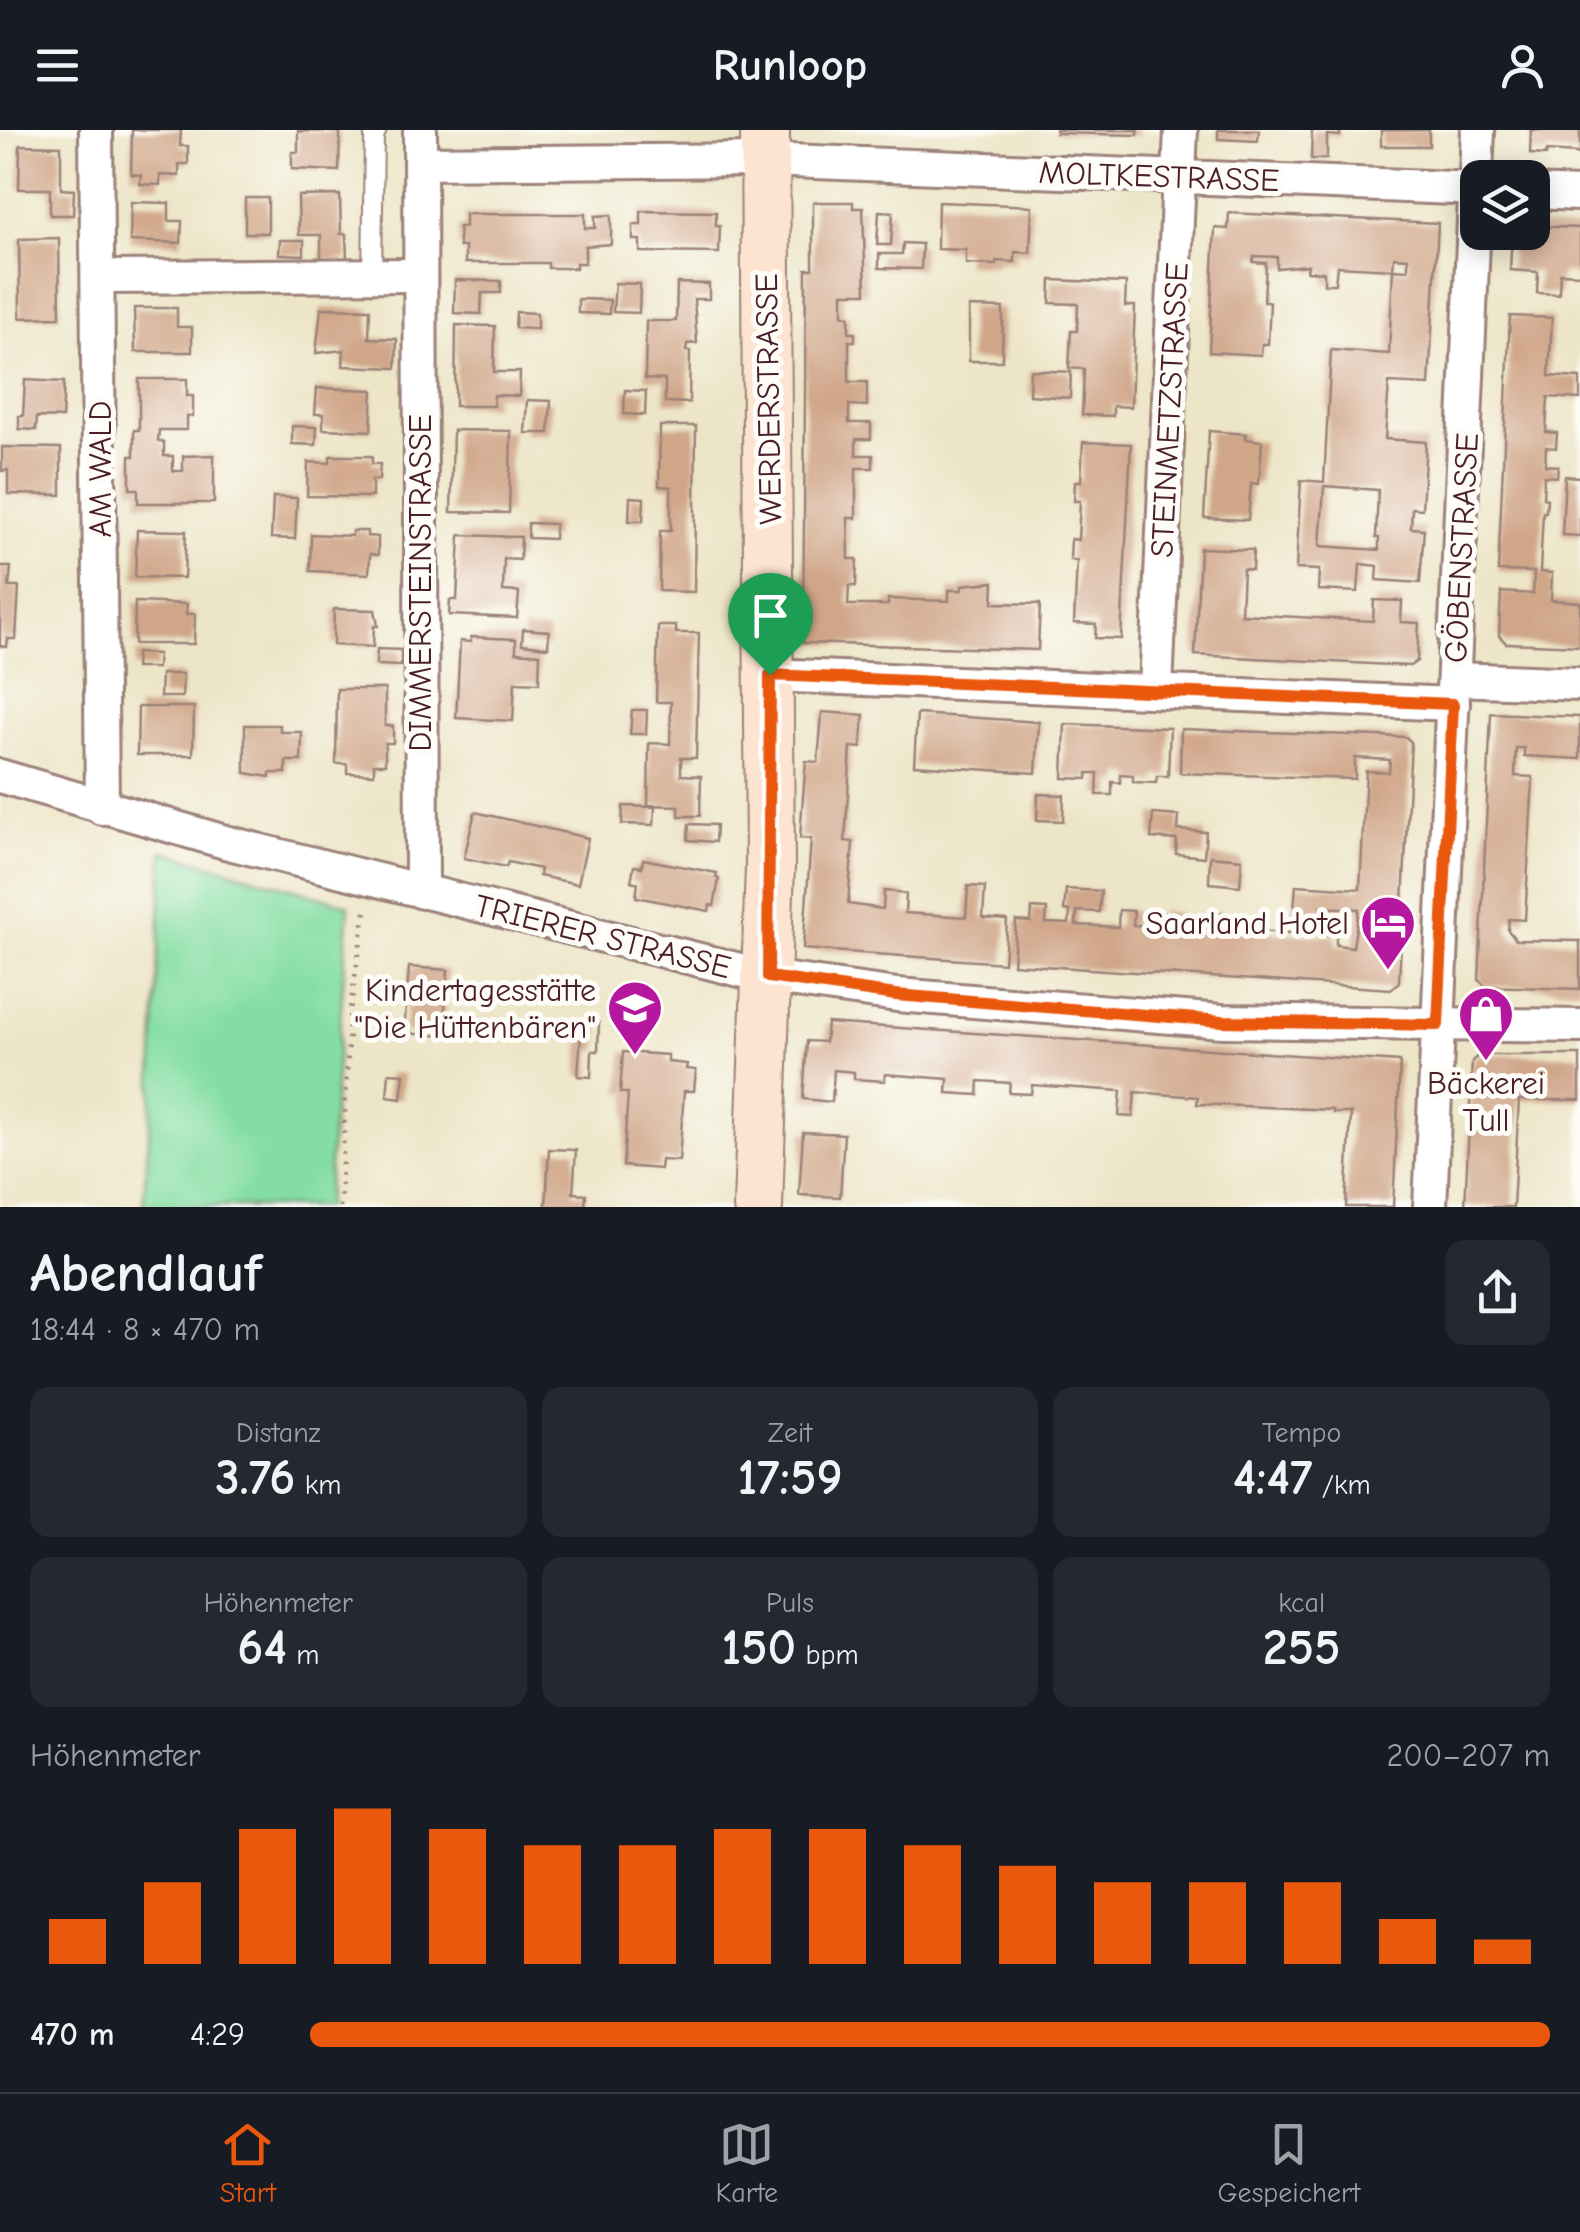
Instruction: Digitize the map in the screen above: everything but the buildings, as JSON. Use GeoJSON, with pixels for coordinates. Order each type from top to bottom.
{"type":"FeatureCollection","features":[{"type":"Feature","properties":{"kind":"street","name":"AM WALD"},"geometry":{"type":"LineString","coordinates":[[96,130],[102,808]]}},
{"type":"Feature","properties":{"kind":"street","name":"STEINMETZSTRASSE"},"geometry":{"type":"LineString","coordinates":[[1156,689],[1181,130]]}},
{"type":"Feature","properties":{"kind":"street","name":"GÖBENSTRASSE"},"geometry":{"type":"LineString","coordinates":[[1477,160],[1478,130]]}},
{"type":"Feature","properties":{"kind":"street","name":"MOLTKESTRASSE"},"geometry":{"type":"LineString","coordinates":[[420,146],[766,145],[1180,177],[1460,188]]}},
{"type":"Feature","properties":{"kind":"street","name":"WERDERSTRASSE"},"geometry":{"type":"LineString","coordinates":[[758,1207],[768,977],[766,145]]}},
{"type":"Feature","properties":{"kind":"street","name":"DIMMERSTEINSTRASSE"},"geometry":{"type":"LineString","coordinates":[[420,146],[422,892]]}},
{"type":"Feature","properties":{"kind":"street"},"geometry":{"type":"LineString","coordinates":[[1550,193],[1580,194]]}},
{"type":"Feature","properties":{"kind":"street","name":"GÖBENSTRASSE"},"geometry":{"type":"LineString","coordinates":[[1430,1207],[1474,250]]}},
{"type":"Feature","properties":{"kind":"street"},"geometry":{"type":"LineString","coordinates":[[99,277],[418,275]]}},
{"type":"Feature","properties":{"kind":"street"},"geometry":{"type":"LineString","coordinates":[[770,675],[1156,689],[1454,691],[1580,684]]}},
{"type":"Feature","properties":{"kind":"street","name":"TRIERER STRASSE"},"geometry":{"type":"LineString","coordinates":[[0,776],[102,808],[371,880],[768,977],[896,995],[1222,1021],[1580,1026]]}},
{"type":"Feature","properties":{"kind":"lane"},"geometry":{"type":"LineString","coordinates":[[372,276],[377,130]]}},
{"type":"Feature","properties":{"kind":"path"},"geometry":{"type":"LineString","coordinates":[[340,1207],[350,1010],[371,880]]}},
{"type":"Feature","properties":{"kind":"green space"},"geometry":{"type":"Polygon","coordinates":[[[163,851],[349,905],[326,1207],[143,1207],[163,851]]]}},
{"type":"Feature","properties":{"kind":"place","name":"Saarland Hotel"},"geometry":{"type":"Point","coordinates":[1388,972]}},
{"type":"Feature","properties":{"kind":"place","name":"Kindertagesstätte \"Die Hüttenbären\""},"geometry":{"type":"Point","coordinates":[635,1057]}},
{"type":"Feature","properties":{"kind":"place","name":"Bäckerei Tull"},"geometry":{"type":"Point","coordinates":[1486,1063]}},
{"type":"Feature","properties":{"kind":"route"},"geometry":{"type":"LineString","coordinates":[[770,675],[1453,704],[1438,1025],[1222,1021],[896,995],[768,977],[770,675]]}}]}
